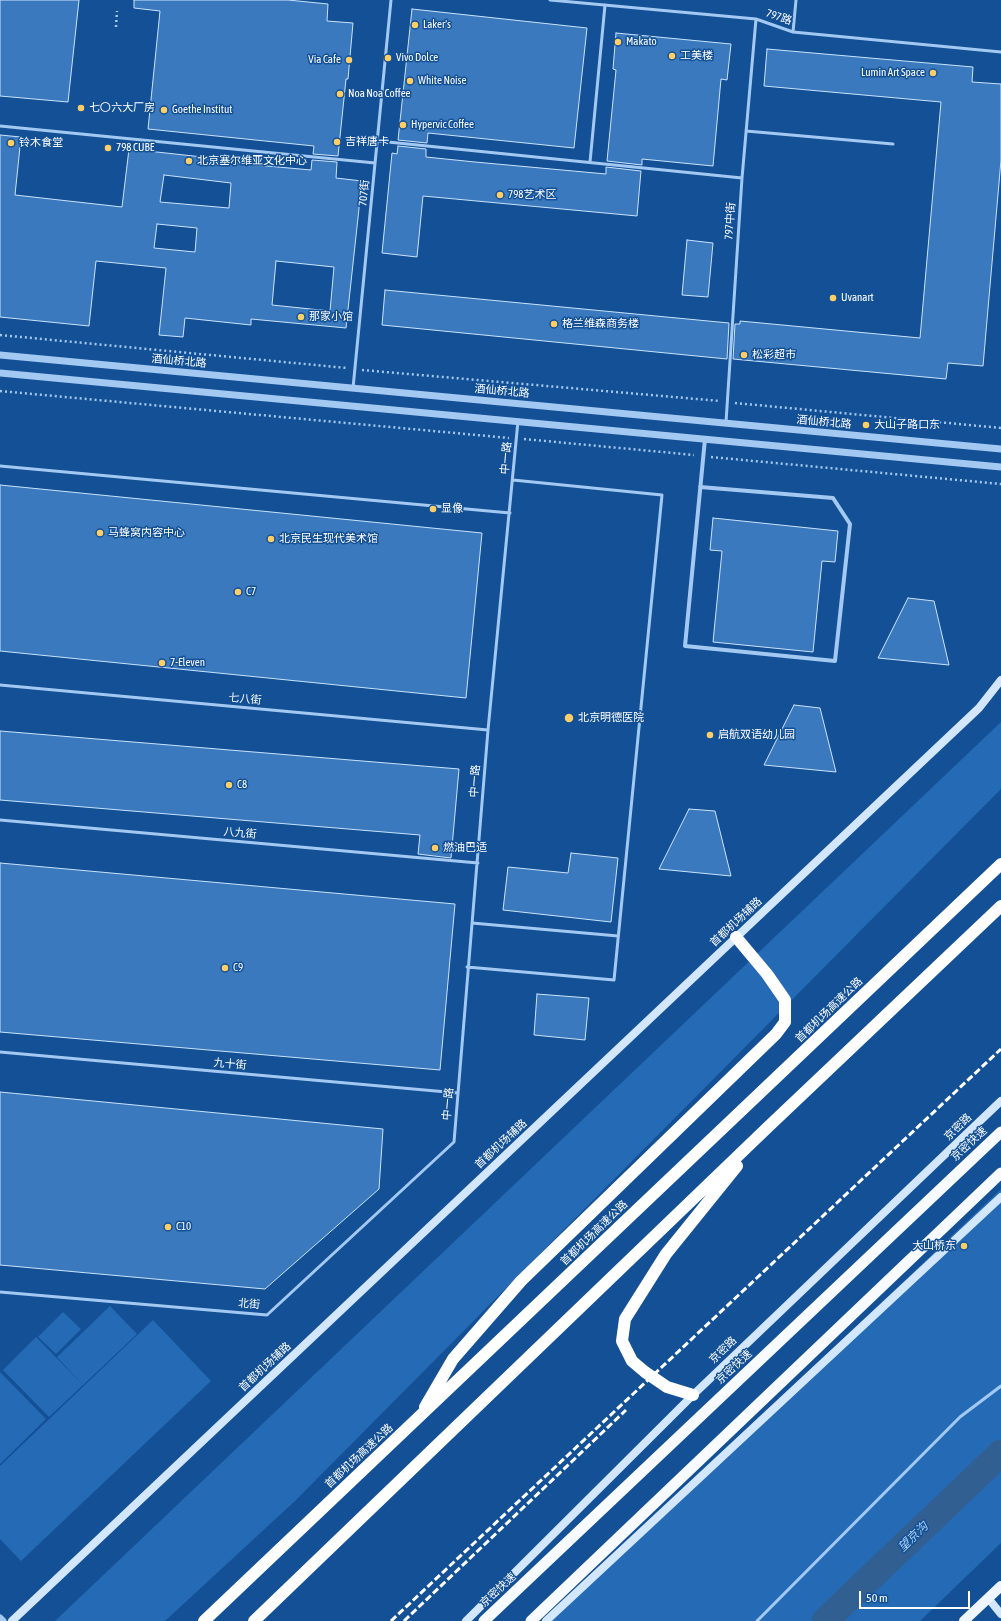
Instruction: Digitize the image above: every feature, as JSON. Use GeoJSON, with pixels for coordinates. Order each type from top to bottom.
{"type":"FeatureCollection","features":[{"type":"Feature","properties":{"kind":"highway","name":"首都机场高速公路"},"geometry":{"type":"LineString","coordinates":[[204,1621],[1001,864]]}},
{"type":"Feature","properties":{"kind":"highway"},"geometry":{"type":"LineString","coordinates":[[254,1621],[768,1127],[1001,906]]}},
{"type":"Feature","properties":{"kind":"highway"},"geometry":{"type":"LineString","coordinates":[[417,1419],[453,1359],[521,1281],[776,1034],[785,1022],[785,1000],[767,974],[736,937]]}},
{"type":"Feature","properties":{"kind":"highway"},"geometry":{"type":"LineString","coordinates":[[693,1394],[667,1387],[632,1361],[622,1341],[625,1318],[666,1254],[768,1127]]}},
{"type":"Feature","properties":{"kind":"highway","name":"京密快速"},"geometry":{"type":"LineString","coordinates":[[484,1621],[1001,1132]]}},
{"type":"Feature","properties":{"kind":"highway"},"geometry":{"type":"LineString","coordinates":[[531,1621],[1001,1173]]}},
{"type":"Feature","properties":{"kind":"main road","name":"首都机场辅路"},"geometry":{"type":"LineString","coordinates":[[12,1621],[979,708],[1001,680]]}},
{"type":"Feature","properties":{"kind":"main road","name":"京密路"},"geometry":{"type":"LineString","coordinates":[[466,1621],[693,1394],[1001,1101]]}},
{"type":"Feature","properties":{"kind":"main road"},"geometry":{"type":"LineString","coordinates":[[546,1621],[1001,1197]]}},
{"type":"Feature","properties":{"kind":"main road"},"geometry":{"type":"LineString","coordinates":[[964,1621],[1001,1586]]}},
{"type":"Feature","properties":{"kind":"main road"},"geometry":{"type":"LineString","coordinates":[[988,1598],[1001,1614]]}},
{"type":"Feature","properties":{"kind":"street","name":"酒仙桥北路"},"geometry":{"type":"LineString","coordinates":[[0,355],[1001,449]]}},
{"type":"Feature","properties":{"kind":"street"},"geometry":{"type":"LineString","coordinates":[[0,373],[1001,467]]}},
{"type":"Feature","properties":{"kind":"street"},"geometry":{"type":"LineString","coordinates":[[700,487],[833,498],[850,524],[835,660],[685,646],[700,487],[705,439]]}},
{"type":"Feature","properties":{"kind":"street"},"geometry":{"type":"LineString","coordinates":[[0,1618],[3,1621]]}},
{"type":"Feature","properties":{"kind":"lane","name":"707街"},"geometry":{"type":"LineString","coordinates":[[353,388],[391,0]]}},
{"type":"Feature","properties":{"kind":"lane","name":"797路"},"geometry":{"type":"LineString","coordinates":[[550,0],[756,19],[793,32],[1001,52]]}},
{"type":"Feature","properties":{"kind":"lane"},"geometry":{"type":"LineString","coordinates":[[793,32],[796,0]]}},
{"type":"Feature","properties":{"kind":"lane"},"geometry":{"type":"LineString","coordinates":[[590,162],[605,5]]}},
{"type":"Feature","properties":{"kind":"lane","name":"797中街"},"geometry":{"type":"LineString","coordinates":[[726,424],[742,178],[756,19]]}},
{"type":"Feature","properties":{"kind":"lane"},"geometry":{"type":"LineString","coordinates":[[0,126],[375,163]]}},
{"type":"Feature","properties":{"kind":"lane"},"geometry":{"type":"LineString","coordinates":[[746,131],[893,144]]}},
{"type":"Feature","properties":{"kind":"lane"},"geometry":{"type":"LineString","coordinates":[[378,141],[742,178]]}},
{"type":"Feature","properties":{"kind":"lane","name":"中一路"},"geometry":{"type":"LineString","coordinates":[[454,1142],[467,967],[478,863],[488,730],[518,422]]}},
{"type":"Feature","properties":{"kind":"lane"},"geometry":{"type":"LineString","coordinates":[[0,466],[510,513]]}},
{"type":"Feature","properties":{"kind":"lane"},"geometry":{"type":"LineString","coordinates":[[467,967],[614,980],[662,495],[513,480]]}},
{"type":"Feature","properties":{"kind":"lane","name":"七八街"},"geometry":{"type":"LineString","coordinates":[[0,685],[488,730]]}},
{"type":"Feature","properties":{"kind":"lane","name":"八九街"},"geometry":{"type":"LineString","coordinates":[[0,820],[478,863]]}},
{"type":"Feature","properties":{"kind":"lane"},"geometry":{"type":"LineString","coordinates":[[472,923],[618,936]]}},
{"type":"Feature","properties":{"kind":"lane","name":"九十街"},"geometry":{"type":"LineString","coordinates":[[0,1052],[458,1093]]}},
{"type":"Feature","properties":{"kind":"lane","name":"北街"},"geometry":{"type":"LineString","coordinates":[[0,1292],[267,1315],[454,1142]]}},
{"type":"Feature","properties":{"kind":"lane"},"geometry":{"type":"LineString","coordinates":[[757,1621],[960,1417],[1001,1386]]}},
{"type":"Feature","properties":{"kind":"path"},"geometry":{"type":"LineString","coordinates":[[116,27],[117,12]]}},
{"type":"Feature","properties":{"kind":"path"},"geometry":{"type":"LineString","coordinates":[[0,335],[1001,428]]}},
{"type":"Feature","properties":{"kind":"path"},"geometry":{"type":"LineString","coordinates":[[0,390],[1001,484]]}},
{"type":"Feature","properties":{"kind":"shaded area"},"geometry":{"type":"Polygon","coordinates":[[[1001,722],[1001,789],[295,1501],[165,1621],[55,1621],[1001,722]]]}},
{"type":"Feature","properties":{"kind":"shaded area"},"geometry":{"type":"Polygon","coordinates":[[[1001,1189],[1001,1543],[920,1621],[546,1621],[1001,1189]]]}},
{"type":"Feature","properties":{"kind":"shaded area"},"geometry":{"type":"Polygon","coordinates":[[[110,1306],[137,1334],[83,1385],[57,1357],[110,1306]]]}},
{"type":"Feature","properties":{"kind":"shaded area"},"geometry":{"type":"Polygon","coordinates":[[[63,1312],[81,1329],[56,1354],[38,1337],[63,1312]]]}},
{"type":"Feature","properties":{"kind":"shaded area"},"geometry":{"type":"Polygon","coordinates":[[[153,1320],[211,1381],[21,1561],[0,1539],[0,1466],[153,1320]]]}},
{"type":"Feature","properties":{"kind":"shaded area"},"geometry":{"type":"Polygon","coordinates":[[[36,1337],[83,1385],[49,1417],[3,1370],[36,1337]]]}},
{"type":"Feature","properties":{"kind":"shaded area"},"geometry":{"type":"Polygon","coordinates":[[[0,1372],[46,1419],[0,1464],[0,1372]]]}},
{"type":"Feature","properties":{"kind":"building"},"geometry":{"type":"Polygon","coordinates":[[[0,0],[79,0],[68,102],[0,96],[0,0]]]}},
{"type":"Feature","properties":{"kind":"building"},"geometry":{"type":"Polygon","coordinates":[[[134,0],[288,0],[328,4],[327,21],[353,23],[348,79],[346,79],[338,156],[313,154],[314,146],[148,129],[160,11],[134,8],[134,0]]]}},
{"type":"Feature","properties":{"kind":"building"},"geometry":{"type":"Polygon","coordinates":[[[412,9],[587,28],[574,148],[428,133],[427,143],[398,140],[412,9]]]}},
{"type":"Feature","properties":{"kind":"building"},"geometry":{"type":"Polygon","coordinates":[[[616,33],[731,44],[727,80],[721,79],[713,166],[642,159],[642,165],[607,161],[616,70],[613,69],[616,33]]]}},
{"type":"Feature","properties":{"kind":"building"},"geometry":{"type":"Polygon","coordinates":[[[767,49],[973,67],[972,82],[1001,84],[1001,160],[983,366],[948,363],[946,379],[733,359],[735,324],[740,324],[740,321],[920,338],[941,102],[764,86],[767,49]]]}},
{"type":"Feature","properties":{"kind":"building"},"geometry":{"type":"Polygon","coordinates":[[[0,135],[21,137],[15,195],[122,207],[129,149],[212,158],[212,161],[311,170],[312,160],[337,162],[336,178],[362,181],[346,328],[251,319],[251,325],[185,318],[183,337],[159,335],[166,268],[96,261],[89,326],[0,317],[0,135]],[[164,175],[160,202],[229,208],[231,183],[164,175]],[[157,224],[154,248],[195,252],[197,228],[157,224]],[[276,261],[272,305],[330,311],[334,267],[276,261]]]}},
{"type":"Feature","properties":{"kind":"building"},"geometry":{"type":"Polygon","coordinates":[[[398,146],[426,149],[426,157],[606,174],[606,167],[641,171],[637,216],[423,196],[417,257],[382,253],[392,153],[397,154],[398,146]]]}},
{"type":"Feature","properties":{"kind":"building"},"geometry":{"type":"Polygon","coordinates":[[[687,240],[713,243],[708,297],[682,295],[687,240]]]}},
{"type":"Feature","properties":{"kind":"building","name":"格兰维森商务楼"},"geometry":{"type":"Polygon","coordinates":[[[385,290],[729,323],[727,359],[382,325],[385,290]]]}},
{"type":"Feature","properties":{"kind":"building","name":"C7"},"geometry":{"type":"Polygon","coordinates":[[[0,485],[482,533],[466,698],[0,651],[0,485]]]}},
{"type":"Feature","properties":{"kind":"building"},"geometry":{"type":"Polygon","coordinates":[[[713,518],[838,531],[835,562],[822,561],[813,652],[713,642],[722,551],[710,550],[713,518]]]}},
{"type":"Feature","properties":{"kind":"building"},"geometry":{"type":"Polygon","coordinates":[[[908,598],[934,601],[949,665],[878,658],[908,598]]]}},
{"type":"Feature","properties":{"kind":"building"},"geometry":{"type":"Polygon","coordinates":[[[794,705],[820,708],[836,772],[764,765],[794,705]]]}},
{"type":"Feature","properties":{"kind":"building","name":"C8"},"geometry":{"type":"Polygon","coordinates":[[[0,731],[459,769],[451,858],[418,854],[420,835],[0,800],[0,731]]]}},
{"type":"Feature","properties":{"kind":"building"},"geometry":{"type":"Polygon","coordinates":[[[689,809],[715,811],[731,876],[659,869],[689,809]]]}},
{"type":"Feature","properties":{"kind":"building"},"geometry":{"type":"Polygon","coordinates":[[[571,853],[618,858],[611,922],[503,910],[508,867],[568,873],[571,853]]]}},
{"type":"Feature","properties":{"kind":"building","name":"C9"},"geometry":{"type":"Polygon","coordinates":[[[0,863],[455,904],[440,1070],[0,1032],[0,863]]]}},
{"type":"Feature","properties":{"kind":"building"},"geometry":{"type":"Polygon","coordinates":[[[537,994],[589,998],[585,1040],[534,1035],[537,994]]]}},
{"type":"Feature","properties":{"kind":"building","name":"C10"},"geometry":{"type":"Polygon","coordinates":[[[0,1092],[383,1129],[379,1189],[265,1289],[0,1265],[0,1092]]]}},
{"type":"Feature","properties":{"kind":"waterway","name":"望京沟"},"geometry":{"type":"LineString","coordinates":[[825,1621],[1001,1453]]}},
{"type":"Feature","properties":{"kind":"railway"},"geometry":{"type":"LineString","coordinates":[[391,1621],[1001,1049]]}},
{"type":"Feature","properties":{"kind":"railway"},"geometry":{"type":"LineString","coordinates":[[404,1621],[626,1410]]}},
{"type":"Feature","properties":{"kind":"place","name":"Laker's"},"geometry":{"type":"Point","coordinates":[415,25]}},
{"type":"Feature","properties":{"kind":"place","name":"Makato"},"geometry":{"type":"Point","coordinates":[618,42]}},
{"type":"Feature","properties":{"kind":"place","name":"工美楼"},"geometry":{"type":"Point","coordinates":[672,56]}},
{"type":"Feature","properties":{"kind":"place","name":"Vivo Dolce"},"geometry":{"type":"Point","coordinates":[388,58]}},
{"type":"Feature","properties":{"kind":"place","name":"Via Cafe"},"geometry":{"type":"Point","coordinates":[349,60]}},
{"type":"Feature","properties":{"kind":"place","name":"Lumin Art Space"},"geometry":{"type":"Point","coordinates":[933,73]}},
{"type":"Feature","properties":{"kind":"place","name":"White Noise"},"geometry":{"type":"Point","coordinates":[410,81]}},
{"type":"Feature","properties":{"kind":"place","name":"Noa Noa Coffee"},"geometry":{"type":"Point","coordinates":[340,94]}},
{"type":"Feature","properties":{"kind":"place","name":"七〇六大厂房"},"geometry":{"type":"Point","coordinates":[81,108]}},
{"type":"Feature","properties":{"kind":"place","name":"Goethe Institut"},"geometry":{"type":"Point","coordinates":[164,110]}},
{"type":"Feature","properties":{"kind":"place","name":"Hypervic Coffee"},"geometry":{"type":"Point","coordinates":[403,125]}},
{"type":"Feature","properties":{"kind":"place","name":"吉祥唐卡"},"geometry":{"type":"Point","coordinates":[337,142]}},
{"type":"Feature","properties":{"kind":"place","name":"铃木食堂"},"geometry":{"type":"Point","coordinates":[11,143]}},
{"type":"Feature","properties":{"kind":"place","name":"798 CUBE"},"geometry":{"type":"Point","coordinates":[108,148]}},
{"type":"Feature","properties":{"kind":"place","name":"北京塞尔维亚文化中心"},"geometry":{"type":"Point","coordinates":[189,161]}},
{"type":"Feature","properties":{"kind":"place","name":"798艺术区"},"geometry":{"type":"Point","coordinates":[500,195]}},
{"type":"Feature","properties":{"kind":"place","name":"Uvanart"},"geometry":{"type":"Point","coordinates":[833,298]}},
{"type":"Feature","properties":{"kind":"place","name":"那家小馆"},"geometry":{"type":"Point","coordinates":[301,317]}},
{"type":"Feature","properties":{"kind":"place","name":"格兰维森商务楼"},"geometry":{"type":"Point","coordinates":[554,324]}},
{"type":"Feature","properties":{"kind":"place","name":"松彩超市"},"geometry":{"type":"Point","coordinates":[744,355]}},
{"type":"Feature","properties":{"kind":"place","name":"大山子路口东"},"geometry":{"type":"Point","coordinates":[866,425]}},
{"type":"Feature","properties":{"kind":"place","name":"显像"},"geometry":{"type":"Point","coordinates":[433,509]}},
{"type":"Feature","properties":{"kind":"place","name":"马蜂窝内容中心"},"geometry":{"type":"Point","coordinates":[100,533]}},
{"type":"Feature","properties":{"kind":"place","name":"北京民生现代美术馆"},"geometry":{"type":"Point","coordinates":[271,539]}},
{"type":"Feature","properties":{"kind":"place","name":"C7"},"geometry":{"type":"Point","coordinates":[238,592]}},
{"type":"Feature","properties":{"kind":"place","name":"7-Eleven"},"geometry":{"type":"Point","coordinates":[162,663]}},
{"type":"Feature","properties":{"kind":"place","name":"北京明德医院"},"geometry":{"type":"Point","coordinates":[569,718]}},
{"type":"Feature","properties":{"kind":"place","name":"启航双语幼儿园"},"geometry":{"type":"Point","coordinates":[710,735]}},
{"type":"Feature","properties":{"kind":"place","name":"C8"},"geometry":{"type":"Point","coordinates":[229,785]}},
{"type":"Feature","properties":{"kind":"place","name":"燃油巴适"},"geometry":{"type":"Point","coordinates":[435,848]}},
{"type":"Feature","properties":{"kind":"place","name":"C9"},"geometry":{"type":"Point","coordinates":[225,968]}},
{"type":"Feature","properties":{"kind":"place","name":"C10"},"geometry":{"type":"Point","coordinates":[168,1227]}},
{"type":"Feature","properties":{"kind":"place","name":"大山桥东"},"geometry":{"type":"Point","coordinates":[964,1246]}}]}
